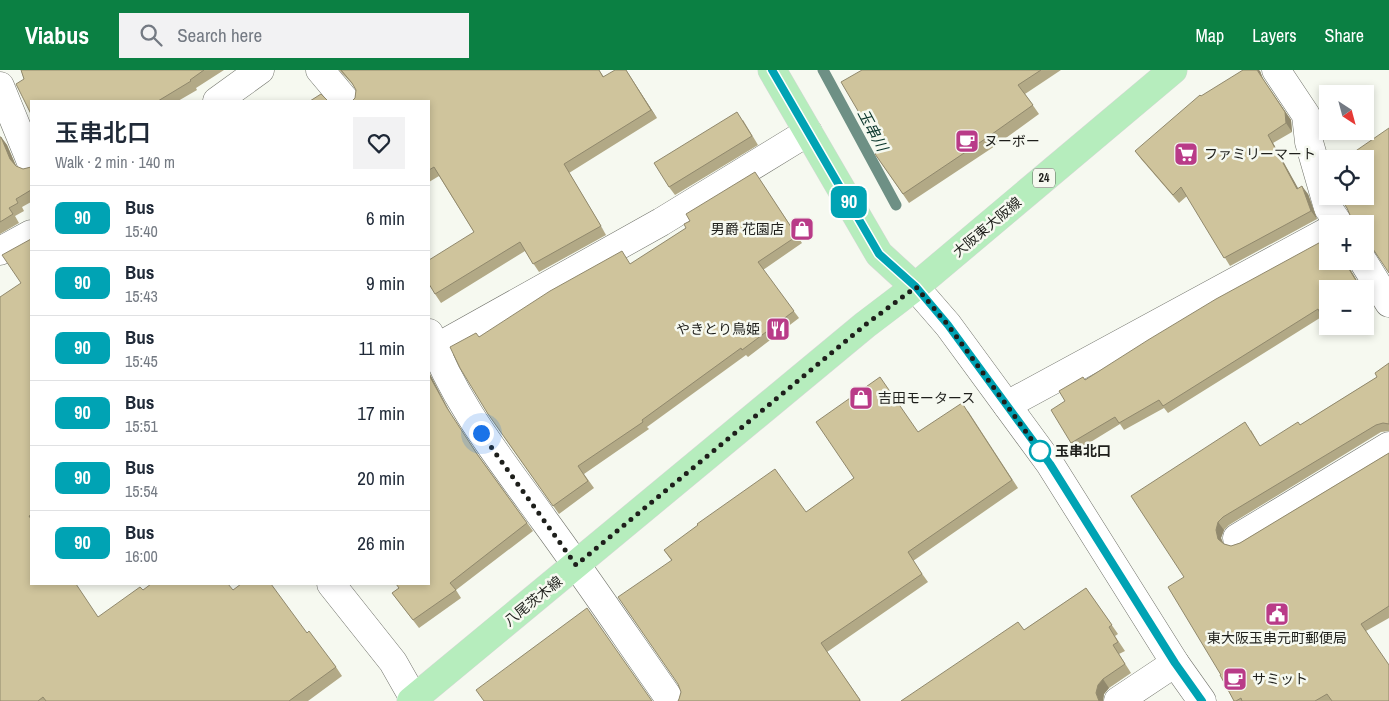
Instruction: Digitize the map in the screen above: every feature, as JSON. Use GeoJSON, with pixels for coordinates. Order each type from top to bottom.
{"type":"FeatureCollection","features":[{"type":"Feature","properties":{"kind":"main road"},"geometry":{"type":"LineString","coordinates":[[772,70],[879,254],[916,287]]}},
{"type":"Feature","properties":{"kind":"main road","name":"大阪東大阪線"},"geometry":{"type":"LineString","coordinates":[[916,287],[1173,70]]}},
{"type":"Feature","properties":{"kind":"main road","name":"八尾茨木線"},"geometry":{"type":"LineString","coordinates":[[413,700],[865,325],[916,287]]}},
{"type":"Feature","properties":{"kind":"street"},"geometry":{"type":"LineString","coordinates":[[218,100],[260,70]]}},
{"type":"Feature","properties":{"kind":"street"},"geometry":{"type":"LineString","coordinates":[[320,70],[345,100]]}},
{"type":"Feature","properties":{"kind":"street"},"geometry":{"type":"LineString","coordinates":[[1276,70],[1306,115],[1310,142],[1328,208],[1333,215]]}},
{"type":"Feature","properties":{"kind":"street"},"geometry":{"type":"LineString","coordinates":[[0,86],[30,160]]}},
{"type":"Feature","properties":{"kind":"street"},"geometry":{"type":"LineString","coordinates":[[671,701],[470,417],[432,341],[661,222],[808,132]]}},
{"type":"Feature","properties":{"kind":"street"},"geometry":{"type":"LineString","coordinates":[[0,251],[30,235]]}},
{"type":"Feature","properties":{"kind":"street"},"geometry":{"type":"LineString","coordinates":[[1007,405],[1319,236]]}},
{"type":"Feature","properties":{"kind":"street"},"geometry":{"type":"LineString","coordinates":[[1375,269],[1389,303]]}},
{"type":"Feature","properties":{"kind":"street"},"geometry":{"type":"LineString","coordinates":[[916,287],[948,325],[1050,464],[1175,663],[1202,701]]}},
{"type":"Feature","properties":{"kind":"street"},"geometry":{"type":"LineString","coordinates":[[1237,538],[1389,446]]}},
{"type":"Feature","properties":{"kind":"street"},"geometry":{"type":"LineString","coordinates":[[332,585],[393,662],[413,700]]}},
{"type":"Feature","properties":{"kind":"street"},"geometry":{"type":"LineString","coordinates":[[1118,701],[1175,663]]}},
{"type":"Feature","properties":{"kind":"building"},"geometry":{"type":"Polygon","coordinates":[[[21,70],[204,70],[191,81],[160,100],[30,100],[30,112],[16,84],[24,79],[21,70]]]}},
{"type":"Feature","properties":{"kind":"building"},"geometry":{"type":"Polygon","coordinates":[[[341,70],[599,70],[603,77],[615,70],[626,70],[651,110],[564,164],[601,226],[533,264],[520,242],[435,294],[430,286],[430,259],[474,232],[434,167],[430,169],[430,100],[353,100],[356,90],[341,70]]]}},
{"type":"Feature","properties":{"kind":"building"},"geometry":{"type":"Polygon","coordinates":[[[862,70],[1041,70],[1018,85],[1033,105],[903,194],[875,154],[881,150],[841,82],[862,70]]]}},
{"type":"Feature","properties":{"kind":"building"},"geometry":{"type":"Polygon","coordinates":[[[1243,70],[1257,70],[1285,112],[1286,123],[1268,135],[1297,189],[1302,186],[1311,211],[1224,258],[1181,187],[1173,195],[1135,151],[1200,95],[1243,70]]]}},
{"type":"Feature","properties":{"kind":"building"},"geometry":{"type":"Polygon","coordinates":[[[321,94],[327,100],[312,100],[321,94]]]}},
{"type":"Feature","properties":{"kind":"building"},"geometry":{"type":"Polygon","coordinates":[[[737,112],[752,136],[669,187],[654,163],[737,112]]]}},
{"type":"Feature","properties":{"kind":"building"},"geometry":{"type":"Polygon","coordinates":[[[1389,128],[1389,273],[1374,250],[1374,215],[1350,215],[1345,205],[1374,205],[1374,150],[1357,150],[1389,128]]]}},
{"type":"Feature","properties":{"kind":"building"},"geometry":{"type":"Polygon","coordinates":[[[1,137],[10,159],[16,166],[23,169],[30,167],[30,191],[16,199],[18,203],[9,208],[13,214],[0,222],[1,137]]]}},
{"type":"Feature","properties":{"kind":"building"},"geometry":{"type":"Polygon","coordinates":[[[755,172],[797,236],[758,262],[794,311],[642,420],[643,422],[578,466],[588,481],[553,506],[488,414],[460,368],[450,347],[476,333],[479,337],[550,291],[622,251],[630,264],[686,228],[684,224],[690,221],[686,214],[755,172]]]}},
{"type":"Feature","properties":{"kind":"building"},"geometry":{"type":"Polygon","coordinates":[[[30,240],[30,585],[77,585],[98,617],[140,587],[143,590],[150,585],[229,585],[233,590],[240,585],[272,585],[307,633],[309,631],[336,667],[289,701],[46,701],[43,697],[38,701],[0,701],[0,297],[21,283],[2,255],[30,240]]]}},
{"type":"Feature","properties":{"kind":"building"},"geometry":{"type":"Polygon","coordinates":[[[1319,243],[1319,270],[1350,270],[1356,280],[1319,280],[1319,311],[1318,309],[1163,406],[1159,400],[1119,423],[1115,417],[1071,443],[1051,410],[1065,401],[1059,391],[1083,377],[1085,380],[1216,299],[1319,243]]]}},
{"type":"Feature","properties":{"kind":"building"},"geometry":{"type":"Polygon","coordinates":[[[1389,363],[1389,424],[1376,425],[1223,517],[1218,522],[1216,530],[1218,539],[1224,544],[1231,546],[1240,543],[1389,453],[1389,606],[1361,624],[1389,665],[1389,701],[1332,701],[1327,694],[1315,701],[1242,701],[1241,698],[1234,701],[1221,675],[1168,587],[1184,577],[1131,496],[1245,422],[1260,446],[1298,422],[1300,425],[1377,377],[1375,373],[1389,363]]]}},
{"type":"Feature","properties":{"kind":"building"},"geometry":{"type":"Polygon","coordinates":[[[430,377],[447,408],[477,454],[527,523],[450,583],[456,590],[413,620],[392,593],[399,588],[397,585],[430,585],[430,377]]]}},
{"type":"Feature","properties":{"kind":"building"},"geometry":{"type":"Polygon","coordinates":[[[880,377],[918,432],[962,403],[1012,480],[908,552],[922,574],[821,643],[859,701],[678,701],[681,692],[678,684],[618,597],[672,560],[664,550],[697,524],[775,469],[806,512],[854,478],[816,422],[880,377]]]}},
{"type":"Feature","properties":{"kind":"building"},"geometry":{"type":"Polygon","coordinates":[[[1086,588],[1112,625],[1109,627],[1118,642],[1113,645],[1125,664],[1103,679],[1098,685],[1096,693],[1099,701],[901,701],[1018,622],[1024,630],[1086,588]]]}},
{"type":"Feature","properties":{"kind":"building"},"geometry":{"type":"Polygon","coordinates":[[[587,608],[652,701],[484,701],[476,690],[587,608]]]}},
{"type":"Feature","properties":{"kind":"waterway","name":"玉串川"},"geometry":{"type":"LineString","coordinates":[[823,70],[896,205]]}},
{"type":"Feature","properties":{"kind":"bus line","name":"90"},"geometry":{"type":"LineString","coordinates":[[772,70],[879,254],[916,287],[948,325],[1050,464],[1175,663],[1202,701]]}},
{"type":"Feature","properties":{"kind":"place","name":"ヌーボー"},"geometry":{"type":"Point","coordinates":[967,141]}},
{"type":"Feature","properties":{"kind":"place","name":"ファミリーマート"},"geometry":{"type":"Point","coordinates":[1186,154]}},
{"type":"Feature","properties":{"kind":"place","name":"男爵 花園店"},"geometry":{"type":"Point","coordinates":[802,229]}},
{"type":"Feature","properties":{"kind":"place","name":"やきとり鳥姫"},"geometry":{"type":"Point","coordinates":[778,329]}},
{"type":"Feature","properties":{"kind":"place","name":"吉田モータース"},"geometry":{"type":"Point","coordinates":[861,398]}},
{"type":"Feature","properties":{"kind":"place","name":"玉串北口"},"geometry":{"type":"Point","coordinates":[1040,451]}},
{"type":"Feature","properties":{"kind":"place","name":"東大阪玉串元町郵便局"},"geometry":{"type":"Point","coordinates":[1277,614]}},
{"type":"Feature","properties":{"kind":"place","name":"サミット"},"geometry":{"type":"Point","coordinates":[1235,679]}},
{"type":"Feature","properties":{"kind":"route"},"geometry":{"type":"LineString","coordinates":[[481,433],[576,565],[865,325],[916,287],[948,325],[1040,451]]}}]}
